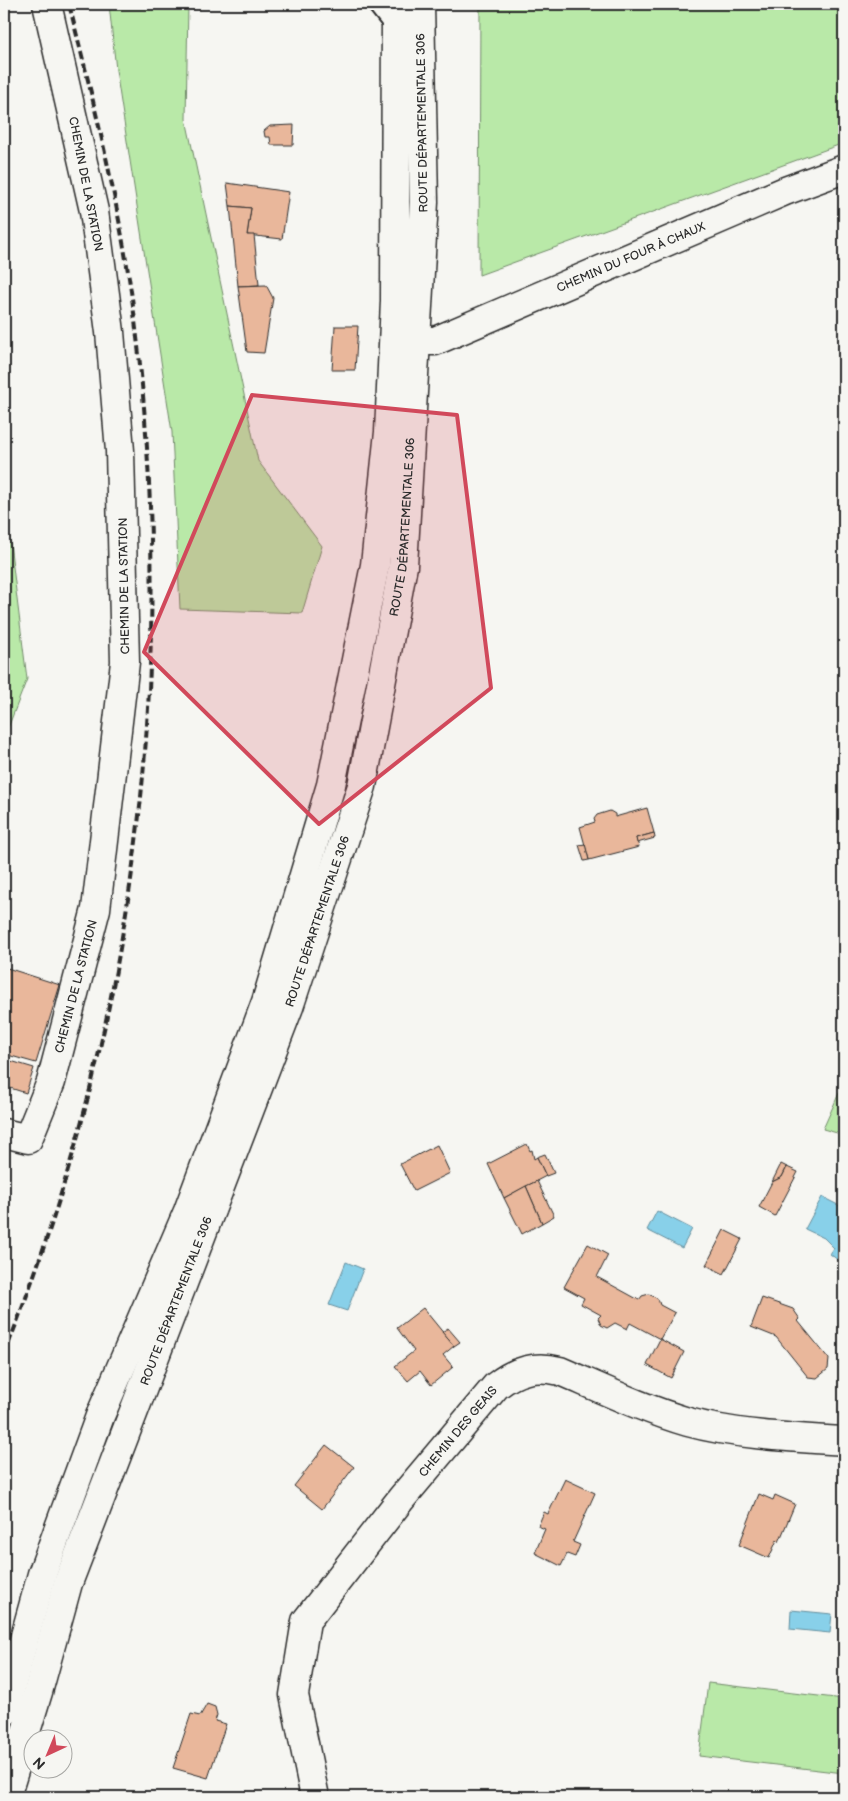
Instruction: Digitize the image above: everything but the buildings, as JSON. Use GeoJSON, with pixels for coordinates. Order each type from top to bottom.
{"type":"FeatureCollection","features":[{"type":"Feature","properties":{"kind":"main road","name":"CHEMIN DE LA STATION"},"geometry":{"type":"LineString","coordinates":[[4,1133],[28,1139],[51,1082],[96,910],[125,662],[120,451],[110,332],[94,211],[46,4]]}},
{"type":"Feature","properties":{"kind":"main road","name":"ROUTE DÉPARTEMENTALE 306"},"geometry":{"type":"LineString","coordinates":[[6,1797],[38,1692],[68,1583],[288,1007],[362,786],[404,566],[424,202],[420,4]]}},
{"type":"Feature","properties":{"kind":"main road","name":"ROUTE DÉPARTEMENTALE 306"},"geometry":{"type":"LineString","coordinates":[[4,1712],[42,1574],[100,1416],[188,1211],[266,1002],[331,785],[375,565],[389,432],[395,301],[396,16]]}},
{"type":"Feature","properties":{"kind":"main road","name":"CHEMIN DU FOUR À CHAUX"},"geometry":{"type":"LineString","coordinates":[[417,341],[435,341],[785,191],[844,170]]}},
{"type":"Feature","properties":{"kind":"main road","name":"CHEMIN DES GEAIS"},"geometry":{"type":"LineString","coordinates":[[315,1797],[294,1695],[306,1621],[401,1499],[496,1386],[506,1378],[531,1368],[546,1368],[560,1371],[649,1410],[690,1423],[798,1438],[844,1441]]}},
{"type":"Feature","properties":{"kind":"lane"},"geometry":{"type":"LineString","coordinates":[[375,4],[396,16]]}},
{"type":"Feature","properties":{"kind":"highlighted area"},"geometry":{"type":"Polygon","coordinates":[[[252,395],[457,415],[491,688],[319,824],[144,652],[252,395]]]}},
{"type":"Feature","properties":{"kind":"green space"},"geometry":{"type":"Polygon","coordinates":[[[109,4],[188,4],[186,119],[258,461],[322,546],[302,613],[180,609],[172,432],[116,70],[109,4]]]}},
{"type":"Feature","properties":{"kind":"green space"},"geometry":{"type":"Polygon","coordinates":[[[480,4],[844,4],[844,143],[479,275],[480,4]]]}},
{"type":"Feature","properties":{"kind":"green space"},"geometry":{"type":"Polygon","coordinates":[[[4,495],[27,679],[4,738],[4,495]]]}},
{"type":"Feature","properties":{"kind":"green space"},"geometry":{"type":"Polygon","coordinates":[[[844,1082],[844,1135],[823,1129],[844,1082]]]}},
{"type":"Feature","properties":{"kind":"green space"},"geometry":{"type":"Polygon","coordinates":[[[708,1683],[844,1699],[844,1773],[699,1756],[708,1683]]]}},
{"type":"Feature","properties":{"kind":"water"},"geometry":{"type":"Polygon","coordinates":[[[822,1197],[844,1208],[844,1252],[838,1260],[830,1254],[834,1248],[824,1238],[805,1229],[822,1197]]]}},
{"type":"Feature","properties":{"kind":"water"},"geometry":{"type":"Polygon","coordinates":[[[657,1211],[692,1229],[682,1248],[647,1230],[657,1211]]]}},
{"type":"Feature","properties":{"kind":"water"},"geometry":{"type":"Polygon","coordinates":[[[346,1262],[363,1269],[347,1311],[329,1305],[346,1262]]]}},
{"type":"Feature","properties":{"kind":"water"},"geometry":{"type":"Polygon","coordinates":[[[791,1610],[832,1614],[830,1633],[790,1629],[791,1610]]]}},
{"type":"Feature","properties":{"kind":"railway"},"geometry":{"type":"LineString","coordinates":[[4,1355],[49,1231],[86,1106],[114,979],[135,850],[147,721],[152,591],[148,460],[136,329],[116,206],[99,125],[69,4]]}}]}
